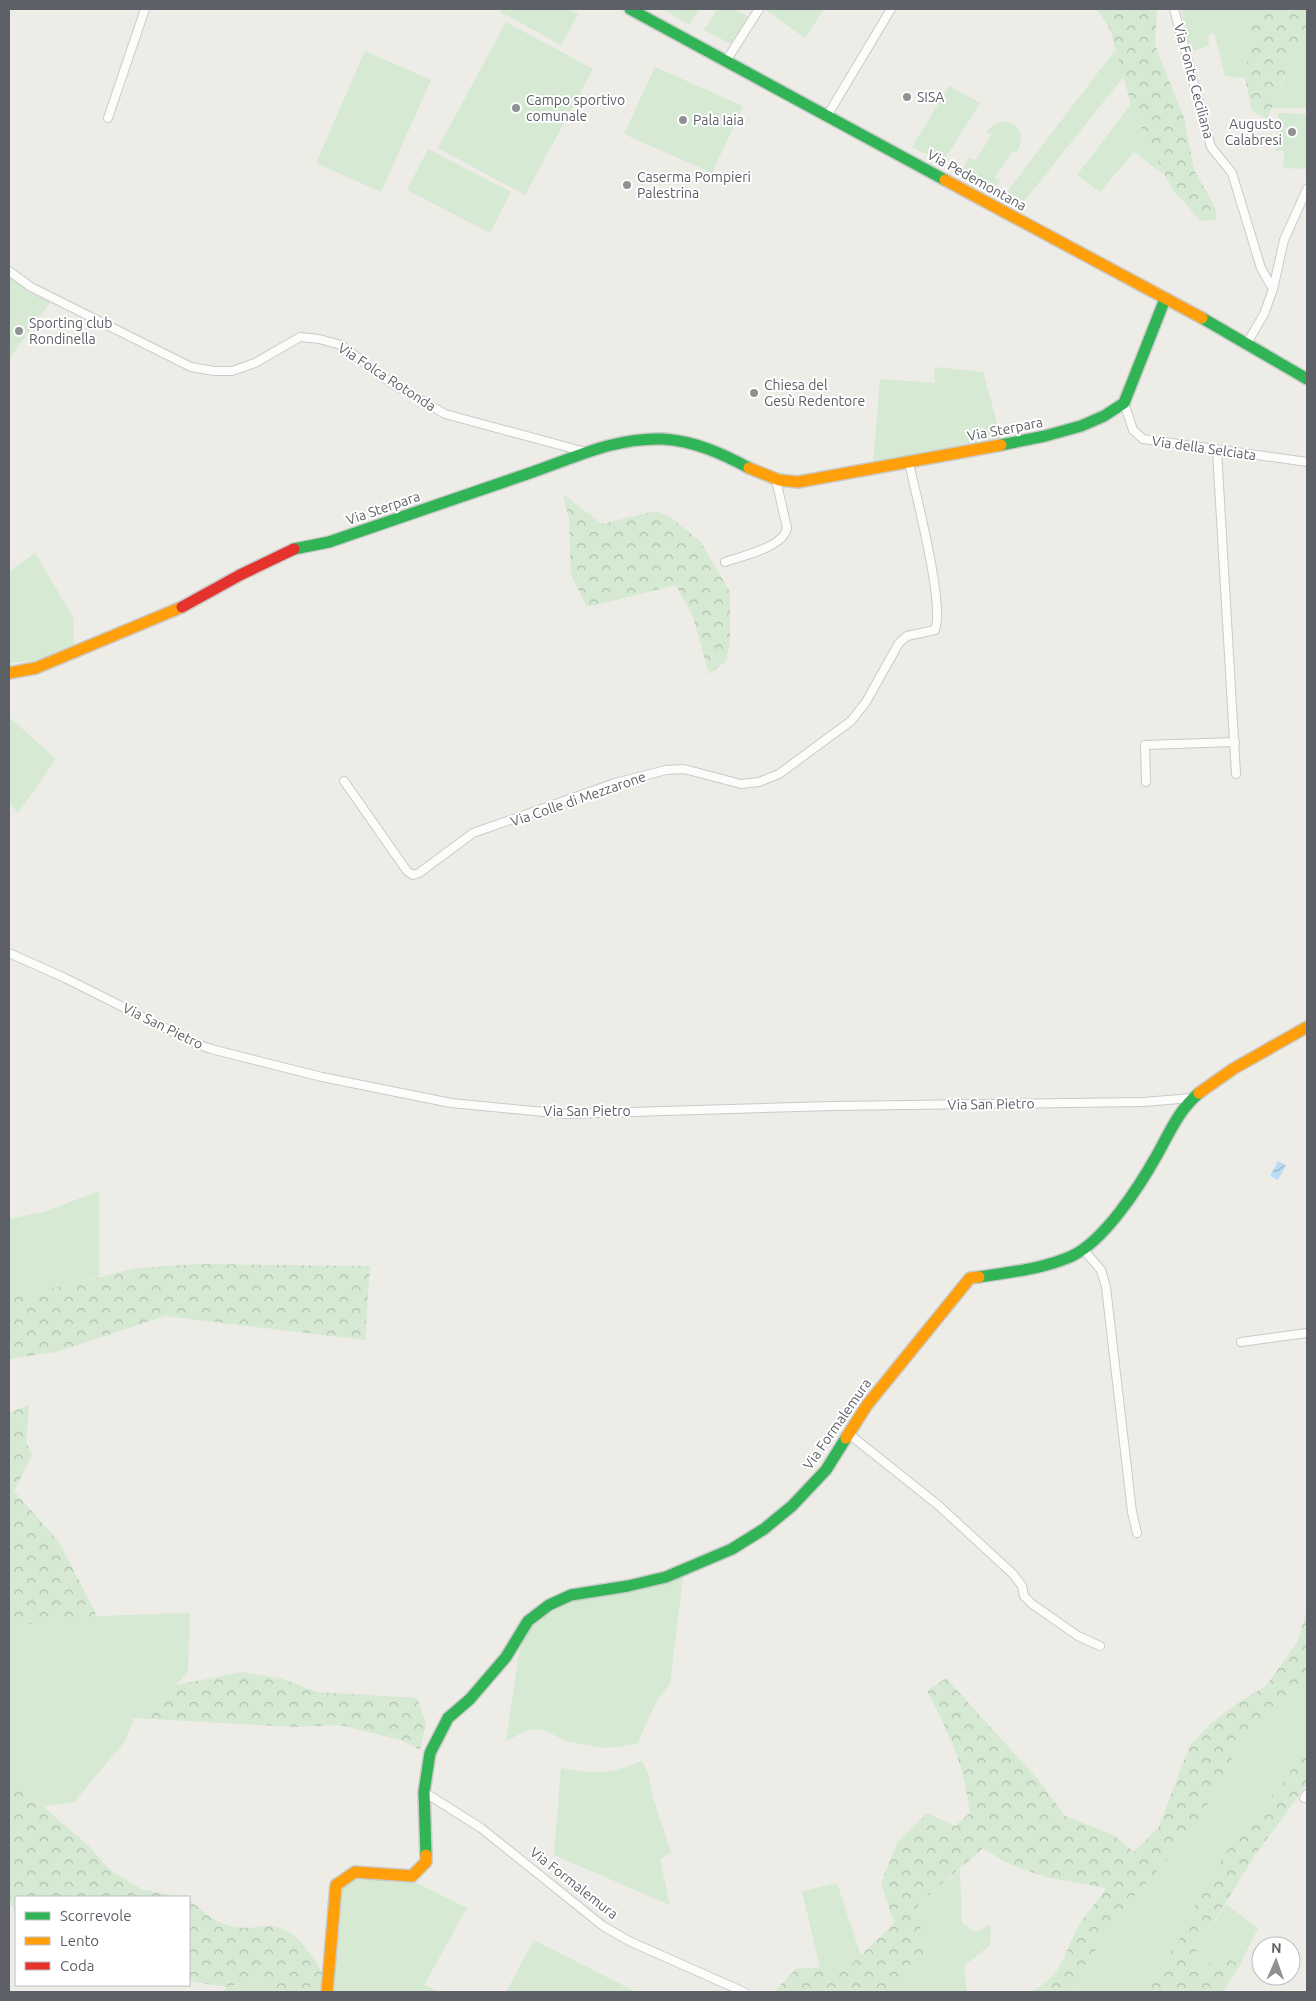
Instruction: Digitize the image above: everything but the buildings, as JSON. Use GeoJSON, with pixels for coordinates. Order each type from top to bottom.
{"type":"FeatureCollection","features":[{"type":"Feature","properties":{"kind":"street"},"geometry":{"type":"LineString","coordinates":[[108,118],[145,9]]}},
{"type":"Feature","properties":{"kind":"street","name":"Via Pedemontana"},"geometry":{"type":"LineString","coordinates":[[630,9],[644,12],[726,61],[827,116],[1165,299],[1197,313],[1246,345],[1307,380]]}},
{"type":"Feature","properties":{"kind":"street"},"geometry":{"type":"LineString","coordinates":[[726,61],[759,9]]}},
{"type":"Feature","properties":{"kind":"street"},"geometry":{"type":"LineString","coordinates":[[827,116],[891,9]]}},
{"type":"Feature","properties":{"kind":"street","name":"Via Fonte Ceciliana"},"geometry":{"type":"LineString","coordinates":[[1174,9],[1211,148],[1232,173],[1260,268],[1273,288]]}},
{"type":"Feature","properties":{"kind":"street"},"geometry":{"type":"LineString","coordinates":[[1246,345],[1264,314],[1273,288],[1284,240],[1307,190]]}},
{"type":"Feature","properties":{"kind":"street","name":"Via Folca Rotonda"},"geometry":{"type":"LineString","coordinates":[[9,271],[31,287],[191,367],[214,371],[232,371],[255,363],[300,338],[319,339],[341,345],[390,382],[445,414],[582,451]]}},
{"type":"Feature","properties":{"kind":"street"},"geometry":{"type":"LineString","coordinates":[[1124,403],[1165,299]]}},
{"type":"Feature","properties":{"kind":"street","name":"Via Sterpara"},"geometry":{"type":"LineString","coordinates":[[9,674],[36,668],[162,617],[199,599],[240,575],[297,548],[329,542],[557,464],[582,451],[630,439],[677,440],[713,450],[776,480],[790,482],[810,481],[1051,435],[1091,421],[1124,403]]}},
{"type":"Feature","properties":{"kind":"street","name":"Via della Selciata"},"geometry":{"type":"LineString","coordinates":[[1124,403],[1132,430],[1139,437],[1217,451],[1307,462]]}},
{"type":"Feature","properties":{"kind":"street"},"geometry":{"type":"LineString","coordinates":[[1217,451],[1236,774]]}},
{"type":"Feature","properties":{"kind":"street","name":"Via Colle di Mezzarone"},"geometry":{"type":"LineString","coordinates":[[344,781],[407,872],[413,875],[420,873],[473,833],[615,783],[666,770],[684,769],[741,784],[759,782],[779,774],[851,721],[866,702],[899,643],[907,636],[935,630],[939,621],[934,582],[910,462]]}},
{"type":"Feature","properties":{"kind":"street"},"geometry":{"type":"LineString","coordinates":[[725,562],[777,543],[785,536],[786,528],[776,480]]}},
{"type":"Feature","properties":{"kind":"street"},"geometry":{"type":"LineString","coordinates":[[1146,782],[1145,745],[1235,742]]}},
{"type":"Feature","properties":{"kind":"street","name":"Via San Pietro"},"geometry":{"type":"LineString","coordinates":[[9,953],[65,978],[195,1043],[322,1077],[451,1103],[565,1114],[832,1106],[1143,1102],[1192,1098]]}},
{"type":"Feature","properties":{"kind":"street","name":"Via Formalemura"},"geometry":{"type":"LineString","coordinates":[[327,1992],[336,1885],[348,1874],[356,1872],[403,1876],[417,1872],[426,1862],[424,1792],[430,1753],[448,1718],[470,1699],[506,1657],[528,1621],[536,1613],[571,1595],[628,1586],[666,1577],[732,1549],[764,1529],[792,1506],[826,1470],[867,1405],[970,1278],[1020,1270],[1052,1262],[1083,1250],[1099,1235],[1152,1164],[1182,1110],[1192,1098],[1230,1068],[1307,1027]]}},
{"type":"Feature","properties":{"kind":"street"},"geometry":{"type":"LineString","coordinates":[[1083,1250],[1101,1270],[1106,1287],[1132,1512],[1137,1533]]}},
{"type":"Feature","properties":{"kind":"street"},"geometry":{"type":"LineString","coordinates":[[1241,1342],[1307,1333]]}},
{"type":"Feature","properties":{"kind":"street"},"geometry":{"type":"LineString","coordinates":[[849,1434],[938,1505],[1013,1574],[1022,1586],[1024,1596],[1032,1604],[1078,1636],[1100,1646]]}},
{"type":"Feature","properties":{"kind":"street","name":"Via Formalemura"},"geometry":{"type":"LineString","coordinates":[[424,1792],[481,1828],[603,1926],[629,1941],[744,1992]]}},
{"type":"Feature","properties":{"kind":"green space"},"geometry":{"type":"Polygon","coordinates":[[[502,9],[568,9],[578,14],[561,45],[500,12],[502,9]]]}},
{"type":"Feature","properties":{"kind":"green space"},"geometry":{"type":"Polygon","coordinates":[[[663,9],[700,9],[689,25],[663,9]]]}},
{"type":"Feature","properties":{"kind":"green space"},"geometry":{"type":"Polygon","coordinates":[[[718,9],[734,9],[749,17],[731,44],[704,30],[718,9]]]}},
{"type":"Feature","properties":{"kind":"green space"},"geometry":{"type":"Polygon","coordinates":[[[767,9],[824,9],[805,38],[767,9]]]}},
{"type":"Feature","properties":{"kind":"green space"},"geometry":{"type":"Polygon","coordinates":[[[1097,9],[1157,9],[1155,45],[1184,118],[1194,170],[1216,209],[1216,219],[1201,221],[1173,190],[1132,108],[1110,29],[1097,9]]]}},
{"type":"Feature","properties":{"kind":"green space"},"geometry":{"type":"Polygon","coordinates":[[[1181,9],[1254,9],[1245,78],[1225,76],[1214,32],[1208,36],[1209,46],[1190,52],[1181,9]]]}},
{"type":"Feature","properties":{"kind":"green space"},"geometry":{"type":"Polygon","coordinates":[[[1254,9],[1307,9],[1307,28],[1304,28],[1299,39],[1267,119],[1252,111],[1245,78],[1254,9]]]}},
{"type":"Feature","properties":{"kind":"green space","name":"Campo sportivo comunale"},"geometry":{"type":"Polygon","coordinates":[[[506,22],[593,69],[525,195],[438,148],[506,22]]]}},
{"type":"Feature","properties":{"kind":"green space"},"geometry":{"type":"Polygon","coordinates":[[[1304,27],[1307,28],[1307,108],[1272,108],[1296,47],[1304,27]]]}},
{"type":"Feature","properties":{"kind":"green space"},"geometry":{"type":"Polygon","coordinates":[[[1115,50],[1124,76],[1021,205],[1004,196],[1115,50]]]}},
{"type":"Feature","properties":{"kind":"green space"},"geometry":{"type":"Polygon","coordinates":[[[365,51],[431,80],[381,192],[316,163],[365,51]]]}},
{"type":"Feature","properties":{"kind":"green space","name":"Pala Iaia"},"geometry":{"type":"Polygon","coordinates":[[[655,67],[743,106],[712,173],[624,134],[655,67]]]}},
{"type":"Feature","properties":{"kind":"green space"},"geometry":{"type":"Polygon","coordinates":[[[949,86],[980,103],[943,162],[912,147],[949,86]]]}},
{"type":"Feature","properties":{"kind":"green space"},"geometry":{"type":"Polygon","coordinates":[[[1131,104],[1164,175],[1134,152],[1100,192],[1077,175],[1131,104]]]}},
{"type":"Feature","properties":{"kind":"green space","name":"Augusto Calabresi"},"geometry":{"type":"Polygon","coordinates":[[[1278,113],[1307,114],[1307,169],[1283,168],[1284,151],[1276,151],[1278,113]]]}},
{"type":"Feature","properties":{"kind":"green space"},"geometry":{"type":"Polygon","coordinates":[[[1004,121],[1018,128],[1021,142],[1017,152],[1012,152],[994,178],[1001,180],[993,191],[960,173],[969,158],[976,160],[992,134],[986,133],[993,125],[1004,121]]]}},
{"type":"Feature","properties":{"kind":"green space"},"geometry":{"type":"Polygon","coordinates":[[[428,149],[511,192],[490,233],[407,190],[428,149]]]}},
{"type":"Feature","properties":{"kind":"green space","name":"Sporting club Rondinella"},"geometry":{"type":"Polygon","coordinates":[[[9,277],[50,302],[9,359],[9,277]]]}},
{"type":"Feature","properties":{"kind":"green space"},"geometry":{"type":"Polygon","coordinates":[[[934,367],[983,372],[1002,441],[873,466],[880,379],[935,383],[934,367]]]}},
{"type":"Feature","properties":{"kind":"green space"},"geometry":{"type":"Polygon","coordinates":[[[563,494],[602,524],[655,511],[670,517],[700,541],[730,592],[730,642],[726,661],[709,674],[693,617],[676,585],[587,607],[571,575],[569,519],[563,494]]]}},
{"type":"Feature","properties":{"kind":"green space"},"geometry":{"type":"Polygon","coordinates":[[[35,553],[73,617],[74,646],[34,661],[9,663],[9,572],[35,553]]]}},
{"type":"Feature","properties":{"kind":"green space"},"geometry":{"type":"Polygon","coordinates":[[[9,717],[56,759],[18,813],[10,803],[9,805],[9,717]]]}},
{"type":"Feature","properties":{"kind":"green space"},"geometry":{"type":"Polygon","coordinates":[[[99,1191],[99,1276],[9,1299],[9,1219],[44,1212],[99,1191]]]}},
{"type":"Feature","properties":{"kind":"green space"},"geometry":{"type":"Polygon","coordinates":[[[199,1264],[370,1266],[365,1340],[165,1316],[56,1352],[9,1359],[9,1299],[137,1268],[199,1264]]]}},
{"type":"Feature","properties":{"kind":"green space"},"geometry":{"type":"Polygon","coordinates":[[[29,1405],[26,1442],[32,1455],[14,1491],[59,1542],[97,1616],[29,1624],[9,1619],[9,1413],[29,1405]]]}},
{"type":"Feature","properties":{"kind":"green space"},"geometry":{"type":"Polygon","coordinates":[[[683,1577],[670,1684],[657,1700],[637,1744],[606,1748],[569,1742],[543,1730],[528,1730],[506,1741],[520,1647],[531,1628],[547,1614],[568,1603],[591,1595],[683,1577]]]}},
{"type":"Feature","properties":{"kind":"green space"},"geometry":{"type":"Polygon","coordinates":[[[1307,1611],[1307,1681],[1293,1688],[1243,1738],[1192,1833],[1124,1907],[1083,1969],[1074,1992],[1031,1992],[1043,1985],[1058,1969],[1081,1922],[1106,1888],[1045,1877],[1007,1863],[983,1848],[918,1905],[924,1959],[908,1966],[892,1992],[774,1992],[796,1969],[851,1965],[894,1923],[881,1883],[897,1843],[927,1813],[955,1826],[970,1813],[960,1764],[943,1722],[927,1691],[946,1678],[1041,1783],[1065,1816],[1113,1835],[1134,1852],[1159,1827],[1189,1747],[1209,1725],[1235,1705],[1266,1686],[1297,1643],[1307,1611]]]}},
{"type":"Feature","properties":{"kind":"green space"},"geometry":{"type":"Polygon","coordinates":[[[190,1613],[188,1672],[176,1685],[134,1718],[125,1741],[74,1802],[42,1806],[22,1785],[9,1779],[9,1619],[29,1624],[97,1616],[190,1613]]]}},
{"type":"Feature","properties":{"kind":"green space"},"geometry":{"type":"Polygon","coordinates":[[[242,1672],[283,1679],[317,1692],[417,1698],[426,1723],[420,1750],[401,1740],[340,1725],[296,1727],[134,1718],[176,1685],[242,1672]]]}},
{"type":"Feature","properties":{"kind":"green space"},"geometry":{"type":"Polygon","coordinates":[[[1307,1681],[1307,1735],[1288,1777],[1239,1833],[1200,1894],[1179,1940],[1142,1992],[1074,1992],[1083,1969],[1124,1907],[1192,1833],[1243,1738],[1293,1688],[1307,1681]]]}},
{"type":"Feature","properties":{"kind":"green space"},"geometry":{"type":"Polygon","coordinates":[[[1307,1735],[1307,1785],[1255,1855],[1198,1947],[1193,1960],[1202,1970],[1221,1955],[1240,1965],[1223,1992],[1142,1992],[1179,1940],[1200,1894],[1239,1833],[1288,1777],[1307,1735]]]}},
{"type":"Feature","properties":{"kind":"green space"},"geometry":{"type":"Polygon","coordinates":[[[641,1761],[648,1772],[653,1798],[671,1852],[660,1859],[670,1905],[554,1855],[561,1768],[602,1772],[620,1769],[641,1761]]]}},
{"type":"Feature","properties":{"kind":"green space"},"geometry":{"type":"Polygon","coordinates":[[[9,1779],[22,1785],[58,1820],[89,1846],[109,1869],[141,1889],[175,1896],[15,1896],[15,1908],[9,1904],[9,1779]]]}},
{"type":"Feature","properties":{"kind":"green space"},"geometry":{"type":"Polygon","coordinates":[[[960,1870],[962,1923],[975,1932],[991,1925],[990,1945],[964,1966],[967,1992],[891,1992],[909,1966],[924,1959],[918,1905],[960,1870]]]}},
{"type":"Feature","properties":{"kind":"green space"},"geometry":{"type":"Polygon","coordinates":[[[348,1875],[403,1876],[467,1908],[424,1985],[440,1992],[327,1992],[334,1897],[348,1875]]]}},
{"type":"Feature","properties":{"kind":"green space"},"geometry":{"type":"Polygon","coordinates":[[[837,1883],[861,1956],[851,1965],[820,1968],[802,1891],[837,1883]]]}},
{"type":"Feature","properties":{"kind":"green space"},"geometry":{"type":"Polygon","coordinates":[[[190,1902],[213,1919],[232,1926],[245,1928],[277,1927],[288,1932],[300,1941],[319,1967],[325,1978],[327,1992],[270,1992],[254,1979],[227,1987],[190,1981],[190,1902]]]}},
{"type":"Feature","properties":{"kind":"green space"},"geometry":{"type":"Polygon","coordinates":[[[1226,1904],[1258,1928],[1254,1936],[1251,1936],[1251,1942],[1240,1965],[1221,1955],[1202,1970],[1193,1960],[1198,1947],[1226,1904]]]}},
{"type":"Feature","properties":{"kind":"green space"},"geometry":{"type":"Polygon","coordinates":[[[534,1940],[636,1992],[506,1992],[534,1940]]]}},
{"type":"Feature","properties":{"kind":"green space"},"geometry":{"type":"Polygon","coordinates":[[[254,1979],[270,1992],[223,1992],[227,1987],[254,1979]]]}},
{"type":"Feature","properties":{"kind":"water"},"geometry":{"type":"Polygon","coordinates":[[[1278,1161],[1286,1165],[1278,1180],[1270,1176],[1278,1161]]]}},
{"type":"Feature","properties":{"kind":"traffic: fast"},"geometry":{"type":"LineString","coordinates":[[630,9],[945,180]]}},
{"type":"Feature","properties":{"kind":"traffic: fast"},"geometry":{"type":"LineString","coordinates":[[1001,445],[1081,426],[1104,416],[1124,403],[1165,299]]}},
{"type":"Feature","properties":{"kind":"traffic: fast"},"geometry":{"type":"LineString","coordinates":[[1202,318],[1307,379]]}},
{"type":"Feature","properties":{"kind":"traffic: fast"},"geometry":{"type":"LineString","coordinates":[[294,549],[329,542],[610,445],[645,439],[674,440],[718,453],[749,468]]}},
{"type":"Feature","properties":{"kind":"traffic: fast"},"geometry":{"type":"LineString","coordinates":[[979,1277],[1026,1270],[1050,1264],[1072,1256],[1097,1238],[1131,1197],[1150,1168],[1180,1114],[1199,1093]]}},
{"type":"Feature","properties":{"kind":"traffic: fast"},"geometry":{"type":"LineString","coordinates":[[426,1855],[424,1792],[430,1753],[448,1718],[470,1699],[506,1657],[528,1621],[549,1605],[571,1595],[628,1586],[666,1577],[732,1549],[764,1529],[792,1506],[826,1470],[846,1438]]}},
{"type":"Feature","properties":{"kind":"traffic: slow"},"geometry":{"type":"LineString","coordinates":[[945,180],[1202,318]]}},
{"type":"Feature","properties":{"kind":"traffic: slow"},"geometry":{"type":"LineString","coordinates":[[749,468],[779,480],[798,482],[1001,445]]}},
{"type":"Feature","properties":{"kind":"traffic: slow"},"geometry":{"type":"LineString","coordinates":[[9,673],[36,668],[182,607]]}},
{"type":"Feature","properties":{"kind":"traffic: slow"},"geometry":{"type":"LineString","coordinates":[[1199,1093],[1233,1069],[1307,1027]]}},
{"type":"Feature","properties":{"kind":"traffic: slow"},"geometry":{"type":"LineString","coordinates":[[846,1438],[867,1405],[970,1278],[979,1277]]}},
{"type":"Feature","properties":{"kind":"traffic: slow"},"geometry":{"type":"LineString","coordinates":[[327,1992],[336,1885],[355,1872],[412,1876],[426,1862],[426,1855]]}},
{"type":"Feature","properties":{"kind":"traffic: jam"},"geometry":{"type":"LineString","coordinates":[[182,607],[240,575],[294,549]]}},
{"type":"Feature","properties":{"kind":"place","name":"SISA"},"geometry":{"type":"Point","coordinates":[907,97]}},
{"type":"Feature","properties":{"kind":"place","name":"Campo sportivo comunale"},"geometry":{"type":"Point","coordinates":[516,108]}},
{"type":"Feature","properties":{"kind":"place","name":"Pala Iaia"},"geometry":{"type":"Point","coordinates":[683,120]}},
{"type":"Feature","properties":{"kind":"place","name":"Augusto Calabresi"},"geometry":{"type":"Point","coordinates":[1292,132]}},
{"type":"Feature","properties":{"kind":"place","name":"Caserma Pompieri Palestrina"},"geometry":{"type":"Point","coordinates":[627,185]}},
{"type":"Feature","properties":{"kind":"place","name":"Sporting club Rondinella"},"geometry":{"type":"Point","coordinates":[19,331]}},
{"type":"Feature","properties":{"kind":"place","name":"Chiesa del Gesù Redentore"},"geometry":{"type":"Point","coordinates":[754,393]}}]}
